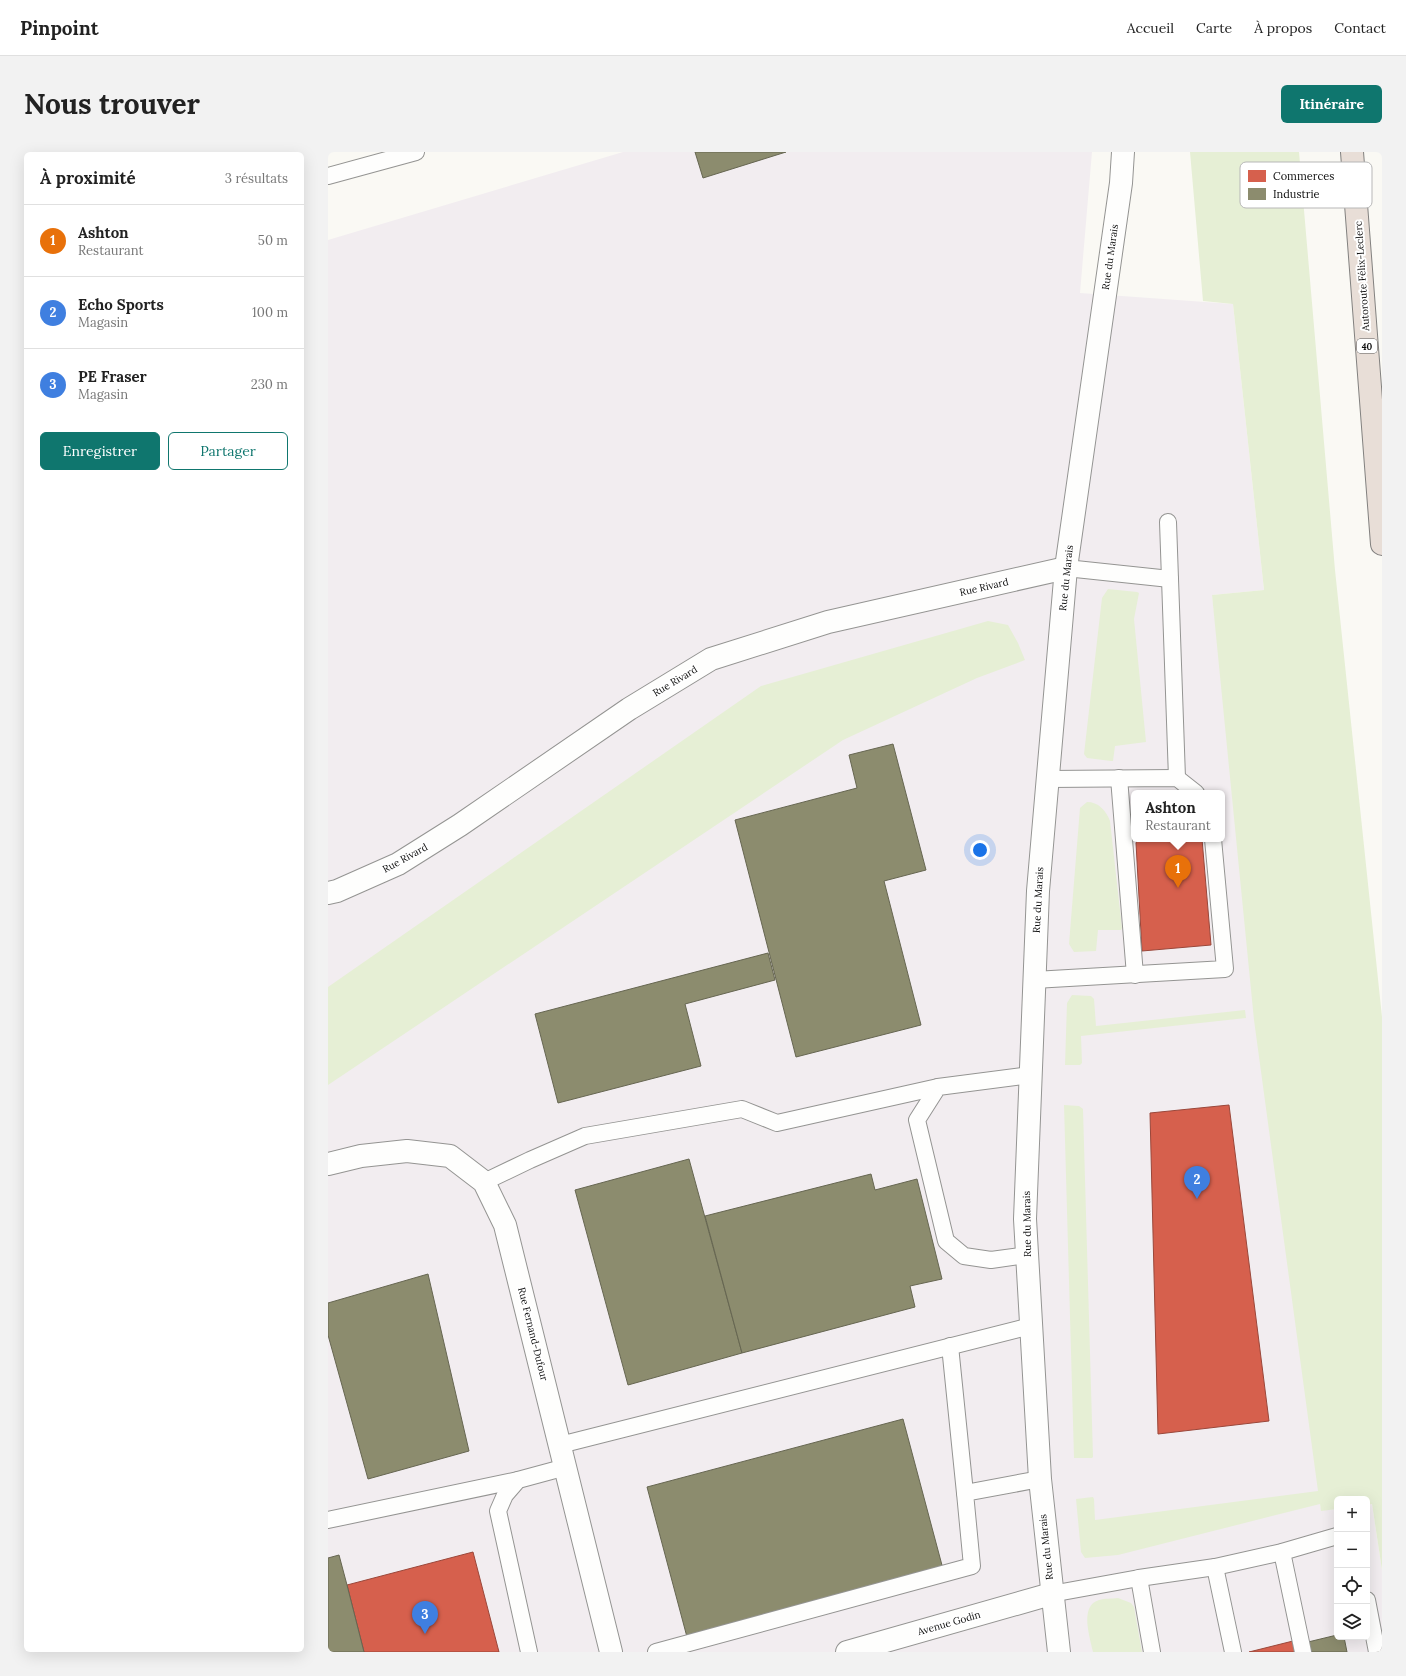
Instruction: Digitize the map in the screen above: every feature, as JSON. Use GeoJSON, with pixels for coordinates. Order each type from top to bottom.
{"type":"FeatureCollection","features":[{"type":"Feature","properties":{"kind":"highway","name":"Autoroute Félix-Leclerc"},"geometry":{"type":"LineString","coordinates":[[1352,152],[1353,162]]}},
{"type":"Feature","properties":{"kind":"highway","name":"Autoroute Félix-Leclerc"},"geometry":{"type":"LineString","coordinates":[[1356,208],[1382,544]]}},
{"type":"Feature","properties":{"kind":"street","name":"Rue du Marais"},"geometry":{"type":"LineString","coordinates":[[1059,1652],[1051,1594],[1040,1479],[1025,1219],[1034,980],[1038,891],[1066,568],[1121,184],[1123,152]]}},
{"type":"Feature","properties":{"kind":"street","name":"Rue Rivard"},"geometry":{"type":"LineString","coordinates":[[328,893],[337,891],[398,864],[460,825],[629,709],[711,659],[828,622],[1066,568]]}},
{"type":"Feature","properties":{"kind":"street","name":"Rue Fernand-Dufour"},"geometry":{"type":"LineString","coordinates":[[328,1164],[361,1156],[414,1151],[450,1156],[484,1182],[505,1225],[611,1652]]}},
{"type":"Feature","properties":{"kind":"street","name":"Avenue Godin"},"geometry":{"type":"LineString","coordinates":[[847,1652],[1051,1594]]}},
{"type":"Feature","properties":{"kind":"lane"},"geometry":{"type":"LineString","coordinates":[[328,176],[416,152]]}},
{"type":"Feature","properties":{"kind":"lane"},"geometry":{"type":"LineString","coordinates":[[1168,522],[1177,778]]}},
{"type":"Feature","properties":{"kind":"lane"},"geometry":{"type":"LineString","coordinates":[[1066,568],[1170,579]]}},
{"type":"Feature","properties":{"kind":"lane"},"geometry":{"type":"LineString","coordinates":[[1119,778],[1134,975]]}},
{"type":"Feature","properties":{"kind":"lane"},"geometry":{"type":"LineString","coordinates":[[1048,779],[1177,778],[1192,790]]}},
{"type":"Feature","properties":{"kind":"lane"},"geometry":{"type":"LineString","coordinates":[[1034,980],[1225,969],[1213,842]]}},
{"type":"Feature","properties":{"kind":"lane"},"geometry":{"type":"LineString","coordinates":[[484,1182],[586,1136],[742,1109],[777,1122],[938,1087],[1031,1075]]}},
{"type":"Feature","properties":{"kind":"lane"},"geometry":{"type":"LineString","coordinates":[[938,1087],[917,1120],[946,1241],[964,1256],[991,1260],[1027,1255]]}},
{"type":"Feature","properties":{"kind":"lane"},"geometry":{"type":"LineString","coordinates":[[560,1445],[1031,1326]]}},
{"type":"Feature","properties":{"kind":"lane"},"geometry":{"type":"LineString","coordinates":[[656,1652],[972,1566],[950,1346]]}},
{"type":"Feature","properties":{"kind":"lane"},"geometry":{"type":"LineString","coordinates":[[328,1520],[518,1480],[566,1467]]}},
{"type":"Feature","properties":{"kind":"lane"},"geometry":{"type":"LineString","coordinates":[[965,1493],[1040,1479]]}},
{"type":"Feature","properties":{"kind":"lane"},"geometry":{"type":"LineString","coordinates":[[518,1480],[504,1495],[498,1511],[529,1652]]}},
{"type":"Feature","properties":{"kind":"lane"},"geometry":{"type":"LineString","coordinates":[[1051,1594],[1139,1578],[1215,1568],[1282,1552],[1334,1537]]}},
{"type":"Feature","properties":{"kind":"lane"},"geometry":{"type":"LineString","coordinates":[[1282,1552],[1303,1652]]}},
{"type":"Feature","properties":{"kind":"lane"},"geometry":{"type":"LineString","coordinates":[[1215,1568],[1233,1652]]}},
{"type":"Feature","properties":{"kind":"lane"},"geometry":{"type":"LineString","coordinates":[[1139,1578],[1152,1652]]}},
{"type":"Feature","properties":{"kind":"lane"},"geometry":{"type":"LineString","coordinates":[[1368,1604],[1377,1652]]}},
{"type":"Feature","properties":{"kind":"shaded area"},"geometry":{"type":"Polygon","coordinates":[[[623,152],[1092,152],[1080,293],[1233,304],[1264,590],[1212,595],[1321,1510],[1334,1509],[1334,1640],[1370,1640],[1370,1504],[1372,1504],[1382,1570],[1382,1652],[328,1652],[328,240],[623,152]]]}},
{"type":"Feature","properties":{"kind":"green space"},"geometry":{"type":"Polygon","coordinates":[[[1190,152],[1299,152],[1300,162],[1240,162],[1240,208],[1304,208],[1335,570],[1382,1017],[1382,1570],[1372,1504],[1370,1504],[1370,1496],[1334,1496],[1334,1509],[1321,1511],[1320,1504],[1118,1555],[1085,1558],[1081,1552],[1076,1499],[1093,1497],[1095,1520],[1318,1491],[1254,1020],[1212,595],[1264,590],[1233,304],[1203,301],[1190,152]]]}},
{"type":"Feature","properties":{"kind":"green space"},"geometry":{"type":"Polygon","coordinates":[[[1108,589],[1139,593],[1134,619],[1146,742],[1115,746],[1113,761],[1087,758],[1084,754],[1102,598],[1108,589]]]}},
{"type":"Feature","properties":{"kind":"green space"},"geometry":{"type":"Polygon","coordinates":[[[988,621],[1008,625],[1025,660],[977,678],[843,740],[328,1085],[328,987],[761,686],[988,621]]]}},
{"type":"Feature","properties":{"kind":"green space"},"geometry":{"type":"Polygon","coordinates":[[[1087,802],[1095,803],[1101,807],[1110,821],[1122,928],[1121,930],[1098,930],[1096,951],[1074,952],[1069,944],[1080,808],[1087,802]]]}},
{"type":"Feature","properties":{"kind":"green space"},"geometry":{"type":"Polygon","coordinates":[[[1072,995],[1091,996],[1094,999],[1096,1026],[1245,1010],[1246,1018],[1081,1036],[1082,1063],[1080,1065],[1065,1065],[1067,1003],[1072,995]]]}},
{"type":"Feature","properties":{"kind":"green space"},"geometry":{"type":"Polygon","coordinates":[[[1064,1105],[1079,1106],[1083,1109],[1092,1458],[1074,1458],[1064,1105]]]}},
{"type":"Feature","properties":{"kind":"green space"},"geometry":{"type":"Polygon","coordinates":[[[1118,1598],[1131,1603],[1134,1607],[1142,1652],[1093,1652],[1087,1623],[1089,1609],[1093,1603],[1099,1600],[1118,1598]]]}},
{"type":"Feature","properties":{"kind":"building: Commerces"},"geometry":{"type":"Polygon","coordinates":[[[1202,842],[1211,945],[1142,951],[1136,843],[1202,842]]]}},
{"type":"Feature","properties":{"kind":"building: Commerces"},"geometry":{"type":"Polygon","coordinates":[[[1229,1105],[1269,1421],[1158,1434],[1150,1113],[1229,1105]]]}},
{"type":"Feature","properties":{"kind":"building: Commerces"},"geometry":{"type":"Polygon","coordinates":[[[473,1552],[499,1652],[364,1652],[347,1585],[473,1552]]]}},
{"type":"Feature","properties":{"kind":"building: Commerces"},"geometry":{"type":"Polygon","coordinates":[[[1293,1641],[1296,1652],[1249,1652],[1293,1641]]]}},
{"type":"Feature","properties":{"kind":"building: Industrie"},"geometry":{"type":"Polygon","coordinates":[[[695,152],[786,152],[703,178],[695,152]]]}},
{"type":"Feature","properties":{"kind":"building: Industrie"},"geometry":{"type":"Polygon","coordinates":[[[893,744],[926,870],[884,881],[921,1025],[796,1057],[735,820],[857,788],[849,755],[893,744]]]}},
{"type":"Feature","properties":{"kind":"building: Industrie"},"geometry":{"type":"Polygon","coordinates":[[[768,953],[775,980],[685,1004],[701,1066],[558,1103],[535,1014],[768,953]]]}},
{"type":"Feature","properties":{"kind":"building: Industrie"},"geometry":{"type":"Polygon","coordinates":[[[689,1159],[742,1353],[628,1385],[575,1190],[689,1159]]]}},
{"type":"Feature","properties":{"kind":"building: Industrie"},"geometry":{"type":"Polygon","coordinates":[[[871,1174],[875,1190],[917,1179],[942,1279],[910,1286],[915,1307],[742,1353],[705,1216],[871,1174]]]}},
{"type":"Feature","properties":{"kind":"building: Industrie"},"geometry":{"type":"Polygon","coordinates":[[[428,1274],[469,1451],[368,1479],[328,1335],[328,1303],[428,1274]]]}},
{"type":"Feature","properties":{"kind":"building: Industrie"},"geometry":{"type":"Polygon","coordinates":[[[903,1419],[943,1569],[687,1637],[647,1487],[903,1419]]]}},
{"type":"Feature","properties":{"kind":"building: Industrie"},"geometry":{"type":"Polygon","coordinates":[[[339,1555],[364,1652],[328,1652],[328,1558],[339,1555]]]}},
{"type":"Feature","properties":{"kind":"building: Industrie"},"geometry":{"type":"Polygon","coordinates":[[[1334,1636],[1334,1640],[1345,1640],[1347,1652],[1311,1652],[1308,1642],[1334,1636]]]}},
{"type":"Feature","properties":{"kind":"place","name":"Ashton"},"geometry":{"type":"Point","coordinates":[1178,888]}},
{"type":"Feature","properties":{"kind":"place","name":"Echo Sports"},"geometry":{"type":"Point","coordinates":[1197,1199]}},
{"type":"Feature","properties":{"kind":"place","name":"PE Fraser"},"geometry":{"type":"Point","coordinates":[425,1634]}}]}
